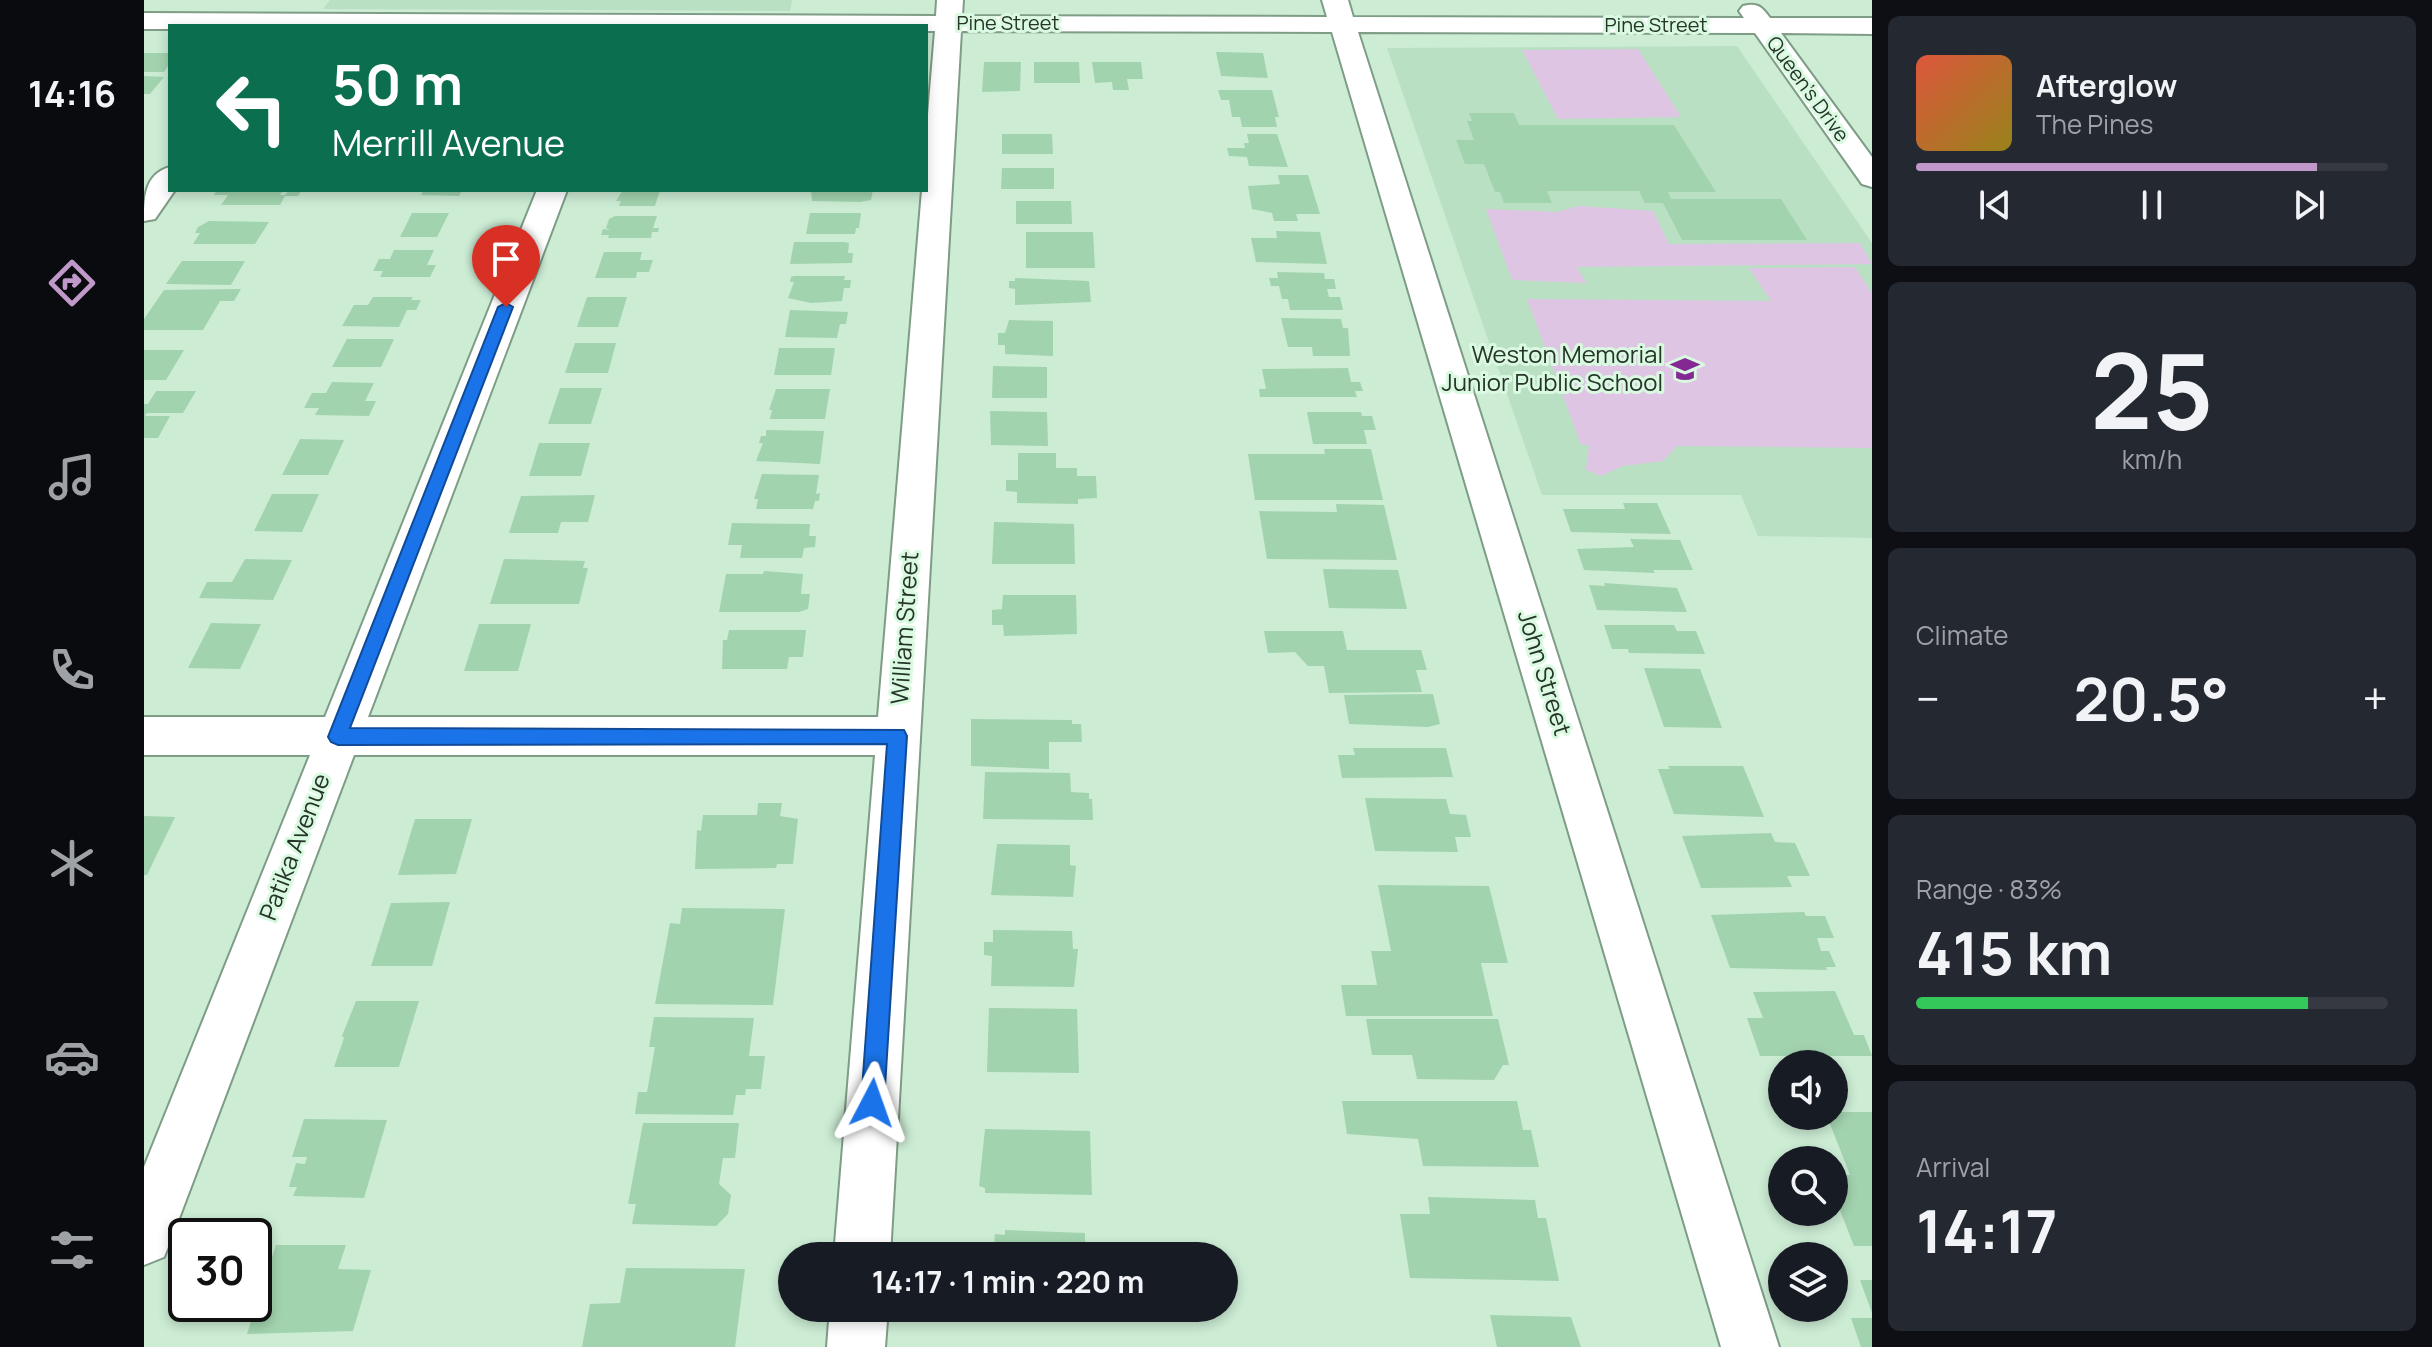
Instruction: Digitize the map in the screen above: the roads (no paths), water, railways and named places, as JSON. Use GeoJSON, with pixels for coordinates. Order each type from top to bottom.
{"type":"FeatureCollection","features":[{"type":"Feature","properties":{"kind":"street"},"geometry":{"type":"LineString","coordinates":[[278,24],[295,0]]}},
{"type":"Feature","properties":{"kind":"street","name":"Queen's Drive"},"geometry":{"type":"LineString","coordinates":[[1744,0],[1872,178]]}},
{"type":"Feature","properties":{"kind":"street","name":"Pine Street"},"geometry":{"type":"LineString","coordinates":[[144,21],[617,24],[948,12],[1339,12],[1763,26],[1872,26]]}},
{"type":"Feature","properties":{"kind":"street","name":"William Street"},"geometry":{"type":"LineString","coordinates":[[863,1242],[948,12]]}},
{"type":"Feature","properties":{"kind":"street","name":"John Street"},"geometry":{"type":"LineString","coordinates":[[1339,12],[1750,1347]]}},
{"type":"Feature","properties":{"kind":"street"},"geometry":{"type":"LineString","coordinates":[[144,212],[168,179]]}},
{"type":"Feature","properties":{"kind":"street","name":"Patika Avenue"},"geometry":{"type":"LineString","coordinates":[[144,1237],[551,192]]}},
{"type":"Feature","properties":{"kind":"street"},"geometry":{"type":"LineString","coordinates":[[144,736],[897,736]]}},
{"type":"Feature","properties":{"kind":"street"},"geometry":{"type":"LineString","coordinates":[[856,1347],[858,1322]]}},
{"type":"Feature","properties":{"kind":"place","name":"Weston Memorial Junior Public School"},"geometry":{"type":"Point","coordinates":[1685,369]}}]}
